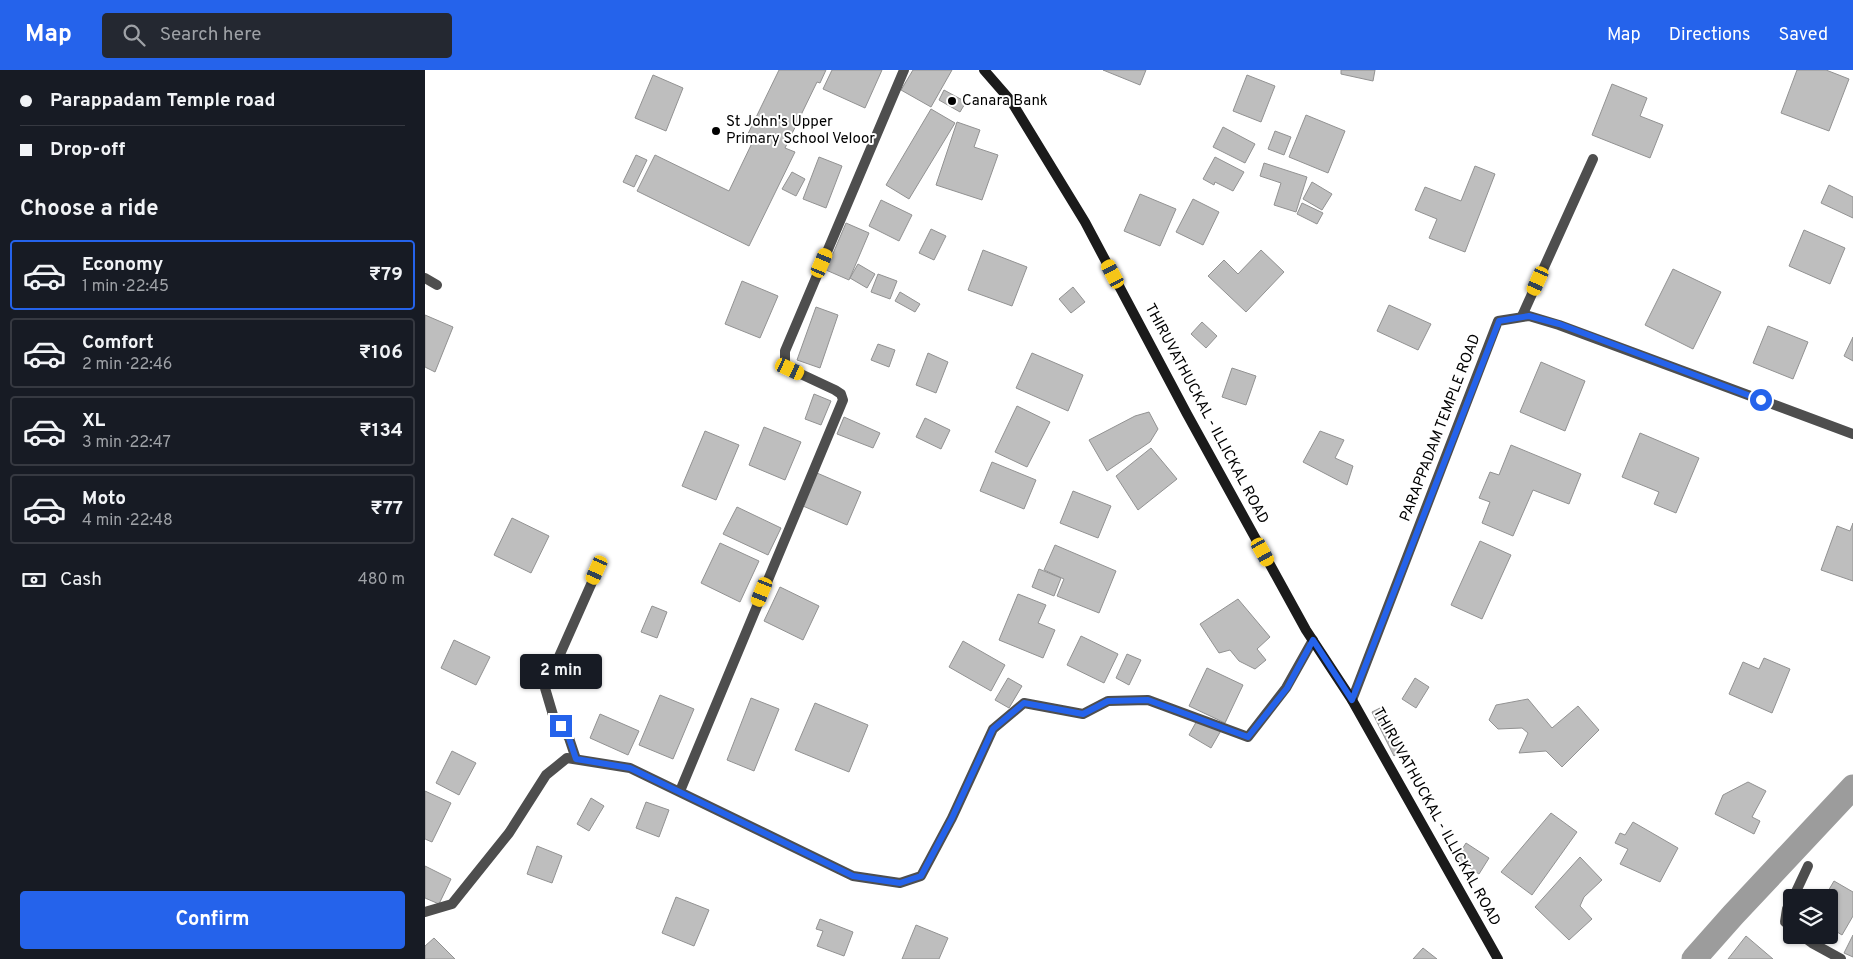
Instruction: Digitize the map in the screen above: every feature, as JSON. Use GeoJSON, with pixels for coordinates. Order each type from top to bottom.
{"type":"FeatureCollection","features":[{"type":"Feature","properties":{"kind":"main road","name":"THIRUVATHUCKAL - ILLICKAL ROAD"},"geometry":{"type":"LineString","coordinates":[[984,70],[1011,100],[1085,222],[1187,414],[1306,630],[1352,700],[1498,959]]}},
{"type":"Feature","properties":{"kind":"street"},"geometry":{"type":"LineString","coordinates":[[680,792],[843,400],[841,394],[835,390],[790,369],[785,363],[785,351],[904,70]]}},
{"type":"Feature","properties":{"kind":"street"},"geometry":{"type":"LineString","coordinates":[[1522,316],[1593,159]]}},
{"type":"Feature","properties":{"kind":"street"},"geometry":{"type":"LineString","coordinates":[[425,278],[437,285]]}},
{"type":"Feature","properties":{"kind":"street","name":"PARAPPADAM TEMPLE ROAD"},"geometry":{"type":"LineString","coordinates":[[1352,700],[1499,321],[1529,316],[1559,324],[1853,434]]}},
{"type":"Feature","properties":{"kind":"street"},"geometry":{"type":"LineString","coordinates":[[576,759],[569,738],[553,715],[545,688],[597,570]]}},
{"type":"Feature","properties":{"kind":"street"},"geometry":{"type":"LineString","coordinates":[[425,912],[452,904],[509,833],[547,775],[567,758],[630,768],[853,876],[900,883],[921,876],[952,818],[993,729],[1024,703],[1083,714],[1108,701],[1148,700],[1248,737],[1287,688],[1313,640]]}},
{"type":"Feature","properties":{"kind":"street"},"geometry":{"type":"LineString","coordinates":[[1797,889],[1808,866]]}},
{"type":"Feature","properties":{"kind":"street"},"geometry":{"type":"LineString","coordinates":[[1812,944],[1841,959]]}},
{"type":"Feature","properties":{"kind":"building"},"geometry":{"type":"Polygon","coordinates":[[[779,70],[826,70],[820,83],[817,82],[785,148],[795,152],[749,246],[637,191],[655,155],[729,191],[753,141],[746,138],[779,70]]]}},
{"type":"Feature","properties":{"kind":"building"},"geometry":{"type":"Polygon","coordinates":[[[832,70],[882,70],[865,108],[823,89],[832,70]]]}},
{"type":"Feature","properties":{"kind":"building"},"geometry":{"type":"Polygon","coordinates":[[[913,70],[952,70],[931,107],[901,90],[913,70]]]}},
{"type":"Feature","properties":{"kind":"building"},"geometry":{"type":"Polygon","coordinates":[[[1103,70],[1146,70],[1140,85],[1103,70]]]}},
{"type":"Feature","properties":{"kind":"building"},"geometry":{"type":"Polygon","coordinates":[[[1341,70],[1375,70],[1373,81],[1341,74],[1341,70]]]}},
{"type":"Feature","properties":{"kind":"building"},"geometry":{"type":"Polygon","coordinates":[[[1797,70],[1826,70],[1849,79],[1829,131],[1781,113],[1797,70]]]}},
{"type":"Feature","properties":{"kind":"building"},"geometry":{"type":"Polygon","coordinates":[[[653,75],[683,88],[666,131],[635,118],[653,75]]]}},
{"type":"Feature","properties":{"kind":"building"},"geometry":{"type":"Polygon","coordinates":[[[1247,75],[1275,86],[1261,122],[1233,111],[1247,75]]]}},
{"type":"Feature","properties":{"kind":"building"},"geometry":{"type":"Polygon","coordinates":[[[1612,84],[1647,98],[1640,116],[1663,125],[1650,158],[1592,135],[1612,84]]]}},
{"type":"Feature","properties":{"kind":"building","name":"Canara Bank"},"geometry":{"type":"Polygon","coordinates":[[[944,90],[966,102],[960,112],[939,100],[944,90]]]}},
{"type":"Feature","properties":{"kind":"building"},"geometry":{"type":"Polygon","coordinates":[[[931,109],[955,123],[909,199],[886,185],[931,109]]]}},
{"type":"Feature","properties":{"kind":"building"},"geometry":{"type":"Polygon","coordinates":[[[1306,115],[1345,131],[1328,173],[1289,157],[1306,115]]]}},
{"type":"Feature","properties":{"kind":"building"},"geometry":{"type":"Polygon","coordinates":[[[957,122],[980,130],[974,147],[998,155],[982,200],[936,185],[957,122]]]}},
{"type":"Feature","properties":{"kind":"building"},"geometry":{"type":"Polygon","coordinates":[[[1223,127],[1255,144],[1245,163],[1213,147],[1223,127]]]}},
{"type":"Feature","properties":{"kind":"building"},"geometry":{"type":"Polygon","coordinates":[[[1275,131],[1291,137],[1284,155],[1268,149],[1275,131]]]}},
{"type":"Feature","properties":{"kind":"building"},"geometry":{"type":"Polygon","coordinates":[[[636,155],[647,160],[634,187],[623,182],[636,155]]]}},
{"type":"Feature","properties":{"kind":"building"},"geometry":{"type":"Polygon","coordinates":[[[819,157],[842,166],[826,208],[803,199],[819,157]]]}},
{"type":"Feature","properties":{"kind":"building"},"geometry":{"type":"Polygon","coordinates":[[[1215,157],[1244,172],[1233,191],[1215,182],[1214,185],[1203,179],[1215,157]]]}},
{"type":"Feature","properties":{"kind":"building"},"geometry":{"type":"Polygon","coordinates":[[[1264,163],[1307,177],[1296,212],[1274,205],[1281,183],[1260,176],[1264,163]]]}},
{"type":"Feature","properties":{"kind":"building"},"geometry":{"type":"Polygon","coordinates":[[[1475,166],[1495,174],[1465,252],[1429,238],[1437,219],[1415,210],[1425,187],[1461,201],[1475,166]]]}},
{"type":"Feature","properties":{"kind":"building"},"geometry":{"type":"Polygon","coordinates":[[[792,172],[805,179],[796,196],[782,189],[792,172]]]}},
{"type":"Feature","properties":{"kind":"building"},"geometry":{"type":"Polygon","coordinates":[[[1312,182],[1332,194],[1322,210],[1303,199],[1312,182]]]}},
{"type":"Feature","properties":{"kind":"building"},"geometry":{"type":"Polygon","coordinates":[[[1829,185],[1853,197],[1853,218],[1821,203],[1829,185]]]}},
{"type":"Feature","properties":{"kind":"building"},"geometry":{"type":"Polygon","coordinates":[[[1140,194],[1176,209],[1160,246],[1124,231],[1140,194]]]}},
{"type":"Feature","properties":{"kind":"building"},"geometry":{"type":"Polygon","coordinates":[[[1193,199],[1219,212],[1203,245],[1176,232],[1193,199]]]}},
{"type":"Feature","properties":{"kind":"building"},"geometry":{"type":"Polygon","coordinates":[[[881,200],[912,215],[899,241],[869,226],[881,200]]]}},
{"type":"Feature","properties":{"kind":"building"},"geometry":{"type":"Polygon","coordinates":[[[1302,203],[1323,213],[1317,224],[1297,214],[1302,203]]]}},
{"type":"Feature","properties":{"kind":"building"},"geometry":{"type":"Polygon","coordinates":[[[846,223],[869,233],[849,280],[826,270],[846,223]]]}},
{"type":"Feature","properties":{"kind":"building"},"geometry":{"type":"Polygon","coordinates":[[[931,229],[946,236],[934,260],[919,253],[931,229]]]}},
{"type":"Feature","properties":{"kind":"building"},"geometry":{"type":"Polygon","coordinates":[[[1804,230],[1845,248],[1830,284],[1789,266],[1804,230]]]}},
{"type":"Feature","properties":{"kind":"building"},"geometry":{"type":"Polygon","coordinates":[[[983,250],[1027,267],[1012,306],[968,290],[983,250]]]}},
{"type":"Feature","properties":{"kind":"building"},"geometry":{"type":"Polygon","coordinates":[[[1261,250],[1284,272],[1246,312],[1208,276],[1224,260],[1238,274],[1261,250]]]}},
{"type":"Feature","properties":{"kind":"building"},"geometry":{"type":"Polygon","coordinates":[[[858,264],[875,274],[867,288],[850,278],[858,264]]]}},
{"type":"Feature","properties":{"kind":"building"},"geometry":{"type":"Polygon","coordinates":[[[1673,269],[1721,292],[1693,349],[1645,325],[1673,269]]]}},
{"type":"Feature","properties":{"kind":"building"},"geometry":{"type":"Polygon","coordinates":[[[878,274],[897,281],[890,299],[871,292],[878,274]]]}},
{"type":"Feature","properties":{"kind":"building"},"geometry":{"type":"Polygon","coordinates":[[[742,281],[778,296],[760,338],[725,324],[742,281]]]}},
{"type":"Feature","properties":{"kind":"building"},"geometry":{"type":"Polygon","coordinates":[[[1073,287],[1085,302],[1071,313],[1059,299],[1073,287]]]}},
{"type":"Feature","properties":{"kind":"building"},"geometry":{"type":"Polygon","coordinates":[[[900,292],[920,304],[915,312],[895,301],[900,292]]]}},
{"type":"Feature","properties":{"kind":"building"},"geometry":{"type":"Polygon","coordinates":[[[1389,305],[1431,324],[1418,350],[1377,331],[1389,305]]]}},
{"type":"Feature","properties":{"kind":"building"},"geometry":{"type":"Polygon","coordinates":[[[816,307],[838,315],[820,368],[797,360],[816,307]]]}},
{"type":"Feature","properties":{"kind":"building"},"geometry":{"type":"Polygon","coordinates":[[[425,315],[453,327],[435,372],[425,367],[425,315]]]}},
{"type":"Feature","properties":{"kind":"building"},"geometry":{"type":"Polygon","coordinates":[[[1202,322],[1217,336],[1206,348],[1191,334],[1202,322]]]}},
{"type":"Feature","properties":{"kind":"building"},"geometry":{"type":"Polygon","coordinates":[[[1768,326],[1808,342],[1793,379],[1753,363],[1768,326]]]}},
{"type":"Feature","properties":{"kind":"building"},"geometry":{"type":"Polygon","coordinates":[[[1853,337],[1853,361],[1844,356],[1853,337]]]}},
{"type":"Feature","properties":{"kind":"building"},"geometry":{"type":"Polygon","coordinates":[[[878,344],[895,350],[889,367],[871,360],[878,344]]]}},
{"type":"Feature","properties":{"kind":"building"},"geometry":{"type":"Polygon","coordinates":[[[928,353],[948,362],[936,393],[916,385],[928,353]]]}},
{"type":"Feature","properties":{"kind":"building"},"geometry":{"type":"Polygon","coordinates":[[[1032,353],[1083,375],[1068,411],[1016,388],[1032,353]]]}},
{"type":"Feature","properties":{"kind":"building"},"geometry":{"type":"Polygon","coordinates":[[[1541,362],[1585,381],[1565,431],[1520,412],[1541,362]]]}},
{"type":"Feature","properties":{"kind":"building"},"geometry":{"type":"Polygon","coordinates":[[[1232,368],[1256,376],[1246,405],[1222,397],[1232,368]]]}},
{"type":"Feature","properties":{"kind":"building"},"geometry":{"type":"Polygon","coordinates":[[[814,394],[831,401],[821,425],[805,419],[814,394]]]}},
{"type":"Feature","properties":{"kind":"building"},"geometry":{"type":"Polygon","coordinates":[[[1017,406],[1050,422],[1027,467],[995,452],[1017,406]]]}},
{"type":"Feature","properties":{"kind":"building"},"geometry":{"type":"Polygon","coordinates":[[[1149,412],[1158,429],[1150,442],[1107,471],[1089,440],[1135,416],[1149,412]]]}},
{"type":"Feature","properties":{"kind":"building"},"geometry":{"type":"Polygon","coordinates":[[[844,417],[880,433],[873,448],[837,434],[844,417]]]}},
{"type":"Feature","properties":{"kind":"building"},"geometry":{"type":"Polygon","coordinates":[[[925,418],[950,430],[941,449],[916,437],[925,418]]]}},
{"type":"Feature","properties":{"kind":"building"},"geometry":{"type":"Polygon","coordinates":[[[764,427],[801,442],[785,480],[749,465],[764,427]]]}},
{"type":"Feature","properties":{"kind":"building"},"geometry":{"type":"Polygon","coordinates":[[[705,431],[739,445],[716,500],[682,486],[705,431]]]}},
{"type":"Feature","properties":{"kind":"building"},"geometry":{"type":"Polygon","coordinates":[[[1320,431],[1344,440],[1335,458],[1353,466],[1347,485],[1303,462],[1320,431]]]}},
{"type":"Feature","properties":{"kind":"building"},"geometry":{"type":"Polygon","coordinates":[[[1640,433],[1699,458],[1676,513],[1654,504],[1659,492],[1622,477],[1640,433]]]}},
{"type":"Feature","properties":{"kind":"building"},"geometry":{"type":"Polygon","coordinates":[[[1511,445],[1581,474],[1569,504],[1533,490],[1513,536],[1482,523],[1490,502],[1479,498],[1490,472],[1499,475],[1511,445]]]}},
{"type":"Feature","properties":{"kind":"building"},"geometry":{"type":"Polygon","coordinates":[[[1151,448],[1177,479],[1138,510],[1116,476],[1151,448]]]}},
{"type":"Feature","properties":{"kind":"building"},"geometry":{"type":"Polygon","coordinates":[[[992,462],[1036,480],[1024,509],[980,491],[992,462]]]}},
{"type":"Feature","properties":{"kind":"building"},"geometry":{"type":"Polygon","coordinates":[[[817,473],[861,492],[847,525],[803,506],[817,473]]]}},
{"type":"Feature","properties":{"kind":"building"},"geometry":{"type":"Polygon","coordinates":[[[1073,491],[1111,506],[1098,538],[1060,523],[1073,491]]]}},
{"type":"Feature","properties":{"kind":"building"},"geometry":{"type":"Polygon","coordinates":[[[737,507],[781,528],[768,555],[723,534],[737,507]]]}},
{"type":"Feature","properties":{"kind":"building"},"geometry":{"type":"Polygon","coordinates":[[[512,518],[549,536],[531,573],[494,555],[512,518]]]}},
{"type":"Feature","properties":{"kind":"building"},"geometry":{"type":"Polygon","coordinates":[[[1853,523],[1853,581],[1821,570],[1837,526],[1850,531],[1853,523]]]}},
{"type":"Feature","properties":{"kind":"building"},"geometry":{"type":"Polygon","coordinates":[[[1480,541],[1511,555],[1482,619],[1451,605],[1480,541]]]}},
{"type":"Feature","properties":{"kind":"building"},"geometry":{"type":"Polygon","coordinates":[[[720,543],[759,561],[740,602],[701,583],[720,543]]]}},
{"type":"Feature","properties":{"kind":"building"},"geometry":{"type":"Polygon","coordinates":[[[1055,545],[1116,571],[1099,613],[1057,596],[1064,579],[1044,570],[1055,545]]]}},
{"type":"Feature","properties":{"kind":"building"},"geometry":{"type":"Polygon","coordinates":[[[1039,569],[1061,578],[1054,596],[1032,587],[1039,569]]]}},
{"type":"Feature","properties":{"kind":"building"},"geometry":{"type":"Polygon","coordinates":[[[780,587],[819,606],[803,640],[764,621],[780,587]]]}},
{"type":"Feature","properties":{"kind":"building"},"geometry":{"type":"Polygon","coordinates":[[[1018,594],[1046,605],[1038,623],[1055,630],[1043,658],[999,640],[1018,594]]]}},
{"type":"Feature","properties":{"kind":"building"},"geometry":{"type":"Polygon","coordinates":[[[1238,599],[1270,637],[1257,649],[1266,660],[1255,669],[1239,661],[1230,650],[1219,653],[1200,624],[1238,599]]]}},
{"type":"Feature","properties":{"kind":"building"},"geometry":{"type":"Polygon","coordinates":[[[652,606],[667,612],[657,638],[641,632],[652,606]]]}},
{"type":"Feature","properties":{"kind":"building"},"geometry":{"type":"Polygon","coordinates":[[[1081,636],[1118,654],[1104,683],[1067,665],[1081,636]]]}},
{"type":"Feature","properties":{"kind":"building"},"geometry":{"type":"Polygon","coordinates":[[[454,640],[490,657],[476,685],[441,668],[454,640]]]}},
{"type":"Feature","properties":{"kind":"building"},"geometry":{"type":"Polygon","coordinates":[[[963,641],[1005,665],[991,691],[949,667],[963,641]]]}},
{"type":"Feature","properties":{"kind":"building"},"geometry":{"type":"Polygon","coordinates":[[[1127,654],[1141,660],[1129,685],[1116,678],[1127,654]]]}},
{"type":"Feature","properties":{"kind":"building"},"geometry":{"type":"Polygon","coordinates":[[[1764,658],[1790,669],[1772,713],[1729,694],[1743,662],[1759,669],[1764,658]]]}},
{"type":"Feature","properties":{"kind":"building"},"geometry":{"type":"Polygon","coordinates":[[[1207,668],[1243,685],[1225,723],[1189,706],[1207,668]]]}},
{"type":"Feature","properties":{"kind":"building"},"geometry":{"type":"Polygon","coordinates":[[[1008,678],[1022,686],[1009,708],[995,700],[1008,678]]]}},
{"type":"Feature","properties":{"kind":"building"},"geometry":{"type":"Polygon","coordinates":[[[1415,678],[1429,687],[1416,708],[1402,699],[1415,678]]]}},
{"type":"Feature","properties":{"kind":"building"},"geometry":{"type":"Polygon","coordinates":[[[660,695],[694,709],[673,759],[639,745],[660,695]]]}},
{"type":"Feature","properties":{"kind":"building"},"geometry":{"type":"Polygon","coordinates":[[[751,698],[779,709],[754,771],[727,760],[751,698]]]}},
{"type":"Feature","properties":{"kind":"building"},"geometry":{"type":"Polygon","coordinates":[[[1528,699],[1552,728],[1578,706],[1599,730],[1562,767],[1546,751],[1519,753],[1528,733],[1522,728],[1498,729],[1489,720],[1496,705],[1528,699]]]}},
{"type":"Feature","properties":{"kind":"building"},"geometry":{"type":"Polygon","coordinates":[[[815,703],[868,725],[849,772],[795,750],[815,703]]]}},
{"type":"Feature","properties":{"kind":"building"},"geometry":{"type":"Polygon","coordinates":[[[1380,708],[1402,749],[1394,756],[1372,712],[1380,708]]]}},
{"type":"Feature","properties":{"kind":"building"},"geometry":{"type":"Polygon","coordinates":[[[600,714],[639,731],[628,755],[590,738],[600,714]]]}},
{"type":"Feature","properties":{"kind":"building"},"geometry":{"type":"Polygon","coordinates":[[[1200,715],[1223,727],[1211,748],[1189,735],[1200,715]]]}},
{"type":"Feature","properties":{"kind":"building"},"geometry":{"type":"Polygon","coordinates":[[[452,751],[476,763],[459,795],[436,783],[452,751]]]}},
{"type":"Feature","properties":{"kind":"building"},"geometry":{"type":"Polygon","coordinates":[[[1748,782],[1766,791],[1752,817],[1760,821],[1754,834],[1715,814],[1723,795],[1748,782]]]}},
{"type":"Feature","properties":{"kind":"building"},"geometry":{"type":"Polygon","coordinates":[[[425,791],[451,803],[432,842],[425,839],[425,791]]]}},
{"type":"Feature","properties":{"kind":"building"},"geometry":{"type":"Polygon","coordinates":[[[591,798],[604,806],[589,831],[577,824],[591,798]]]}},
{"type":"Feature","properties":{"kind":"building"},"geometry":{"type":"Polygon","coordinates":[[[646,802],[669,810],[659,837],[636,828],[646,802]]]}},
{"type":"Feature","properties":{"kind":"building"},"geometry":{"type":"Polygon","coordinates":[[[1551,813],[1577,832],[1532,895],[1501,872],[1551,813]]]}},
{"type":"Feature","properties":{"kind":"building"},"geometry":{"type":"Polygon","coordinates":[[[1633,822],[1678,848],[1660,882],[1620,864],[1628,849],[1615,843],[1620,833],[1625,835],[1633,822]]]}},
{"type":"Feature","properties":{"kind":"building"},"geometry":{"type":"Polygon","coordinates":[[[1466,843],[1489,858],[1479,874],[1456,859],[1466,843]]]}},
{"type":"Feature","properties":{"kind":"building"},"geometry":{"type":"Polygon","coordinates":[[[537,846],[562,856],[552,883],[527,874],[537,846]]]}},
{"type":"Feature","properties":{"kind":"building"},"geometry":{"type":"Polygon","coordinates":[[[1580,857],[1602,880],[1584,897],[1580,906],[1592,919],[1569,940],[1535,907],[1580,857]]]}},
{"type":"Feature","properties":{"kind":"building"},"geometry":{"type":"Polygon","coordinates":[[[425,866],[451,879],[439,904],[425,898],[425,866]]]}},
{"type":"Feature","properties":{"kind":"building"},"geometry":{"type":"Polygon","coordinates":[[[1834,881],[1853,892],[1853,916],[1842,935],[1838,933],[1838,889],[1829,889],[1834,881]]]}},
{"type":"Feature","properties":{"kind":"building"},"geometry":{"type":"Polygon","coordinates":[[[676,897],[709,910],[694,946],[662,933],[676,897]]]}},
{"type":"Feature","properties":{"kind":"building"},"geometry":{"type":"Polygon","coordinates":[[[820,919],[853,932],[844,956],[817,946],[823,931],[816,929],[820,919]]]}},
{"type":"Feature","properties":{"kind":"building"},"geometry":{"type":"Polygon","coordinates":[[[916,925],[948,938],[939,959],[902,959],[916,925]]]}},
{"type":"Feature","properties":{"kind":"building"},"geometry":{"type":"Polygon","coordinates":[[[1853,935],[1853,957],[1844,953],[1853,935]]]}},
{"type":"Feature","properties":{"kind":"building"},"geometry":{"type":"Polygon","coordinates":[[[1746,936],[1773,959],[1728,959],[1746,936]]]}},
{"type":"Feature","properties":{"kind":"building"},"geometry":{"type":"Polygon","coordinates":[[[434,938],[455,959],[425,959],[425,946],[434,938]]]}},
{"type":"Feature","properties":{"kind":"building"},"geometry":{"type":"Polygon","coordinates":[[[1423,948],[1437,959],[1413,959],[1423,948]]]}},
{"type":"Feature","properties":{"kind":"waterway"},"geometry":{"type":"LineString","coordinates":[[1694,959],[1853,787]]}},
{"type":"Feature","properties":{"kind":"place","name":"Canara Bank"},"geometry":{"type":"Point","coordinates":[952,101]}},
{"type":"Feature","properties":{"kind":"place","name":"St John's Upper Primary School Veloor"},"geometry":{"type":"Point","coordinates":[716,131]}},
{"type":"Feature","properties":{"kind":"route"},"geometry":{"type":"LineString","coordinates":[[561,726],[569,738],[576,759],[630,768],[741,820],[853,876],[900,883],[921,876],[952,818],[993,729],[1024,703],[1083,714],[1108,701],[1148,700],[1248,737],[1287,688],[1313,640],[1352,700],[1499,321],[1529,316],[1559,324],[1761,400]]}}]}
